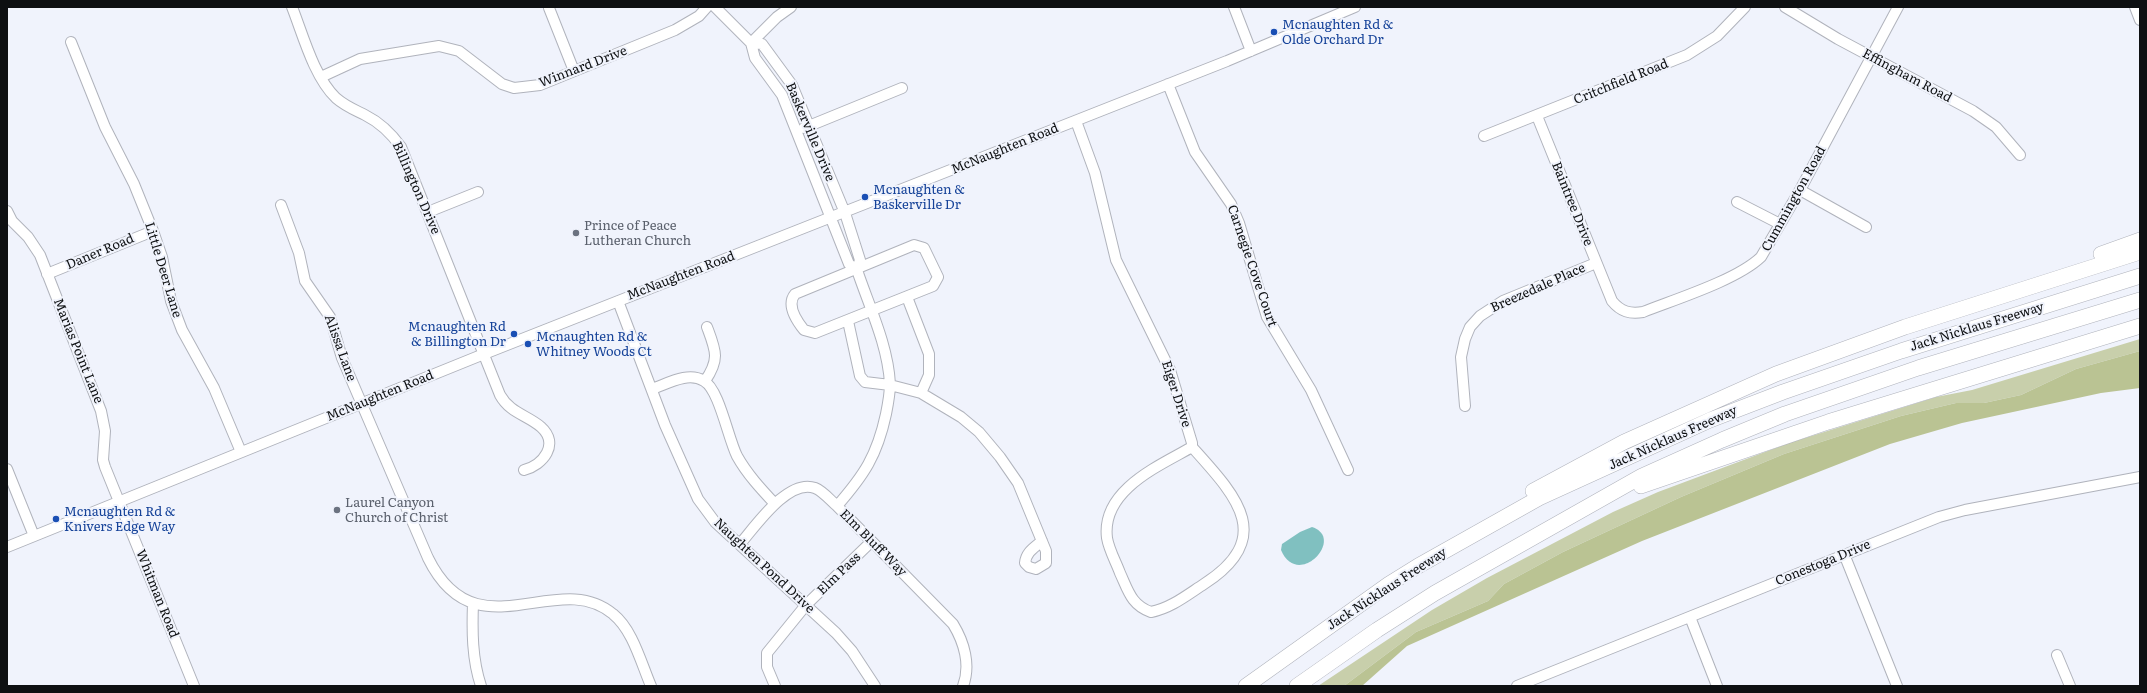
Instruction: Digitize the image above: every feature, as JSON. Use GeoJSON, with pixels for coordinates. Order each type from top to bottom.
{"type":"FeatureCollection","features":[{"type":"Feature","properties":{"kind":"highway"},"geometry":{"type":"LineString","coordinates":[[2054,278],[2094,256],[2140,240]]}},
{"type":"Feature","properties":{"kind":"highway"},"geometry":{"type":"LineString","coordinates":[[1501,519],[1534,490],[1624,442],[1704,405],[1839,350],[2054,278],[2140,252]]}},
{"type":"Feature","properties":{"kind":"highway","name":"Jack Nicklaus Freeway"},"geometry":{"type":"LineString","coordinates":[[1246,686],[1360,603],[1418,566],[1540,498],[1732,411],[1901,351],[2140,276]]}},
{"type":"Feature","properties":{"kind":"highway","name":"Jack Nicklaus Freeway"},"geometry":{"type":"LineString","coordinates":[[1297,686],[1377,630],[1435,593],[1642,476],[1722,440],[1785,414],[1918,368],[2140,300]]}},
{"type":"Feature","properties":{"kind":"highway"},"geometry":{"type":"LineString","coordinates":[[1551,528],[1643,485],[1735,453],[2140,326]]}},
{"type":"Feature","properties":{"kind":"highway"},"geometry":{"type":"LineString","coordinates":[[2095,340],[2140,330]]}},
{"type":"Feature","properties":{"kind":"street","name":"Billington Drive"},"geometry":{"type":"LineString","coordinates":[[292,7],[321,77],[336,98],[347,107],[380,123],[396,139],[405,155],[504,401],[515,412],[540,426],[547,436],[549,450],[545,458],[535,466],[524,470]]}},
{"type":"Feature","properties":{"kind":"street","name":"Winnard Drive"},"geometry":{"type":"LineString","coordinates":[[321,77],[360,59],[439,46],[459,51],[502,84],[514,88],[540,85],[675,30],[699,16],[707,7]]}},
{"type":"Feature","properties":{"kind":"street","name":"Baskerville Drive"},"geometry":{"type":"LineString","coordinates":[[714,7],[751,43],[755,58],[782,95],[849,264],[857,270],[860,260],[845,213],[792,85],[762,44],[751,43]]}},
{"type":"Feature","properties":{"kind":"street"},"geometry":{"type":"LineString","coordinates":[[751,43],[777,17],[791,7]]}},
{"type":"Feature","properties":{"kind":"street"},"geometry":{"type":"LineString","coordinates":[[1234,7],[1251,51]]}},
{"type":"Feature","properties":{"kind":"street","name":"McNaughten Road"},"geometry":{"type":"LineString","coordinates":[[7,547],[484,354],[845,213],[1251,51],[1355,7]]}},
{"type":"Feature","properties":{"kind":"street","name":"Critchfield Road"},"geometry":{"type":"LineString","coordinates":[[1484,136],[1537,116],[1698,50],[1717,36],[1745,7]]}},
{"type":"Feature","properties":{"kind":"street","name":"Effingham Road"},"geometry":{"type":"LineString","coordinates":[[1785,7],[1838,39],[1973,111],[1996,127],[2020,155]]}},
{"type":"Feature","properties":{"kind":"street","name":"Cummington Road"},"geometry":{"type":"LineString","coordinates":[[1623,311],[1633,314],[1643,312],[1734,275],[1754,264],[1768,248],[1898,7]]}},
{"type":"Feature","properties":{"kind":"street"},"geometry":{"type":"LineString","coordinates":[[2134,7],[2140,20]]}},
{"type":"Feature","properties":{"kind":"street"},"geometry":{"type":"LineString","coordinates":[[549,8],[574,71]]}},
{"type":"Feature","properties":{"kind":"street","name":"Little Deer Lane"},"geometry":{"type":"LineString","coordinates":[[71,42],[105,127],[134,184],[153,230],[162,257],[171,301],[180,324],[214,388],[241,452]]}},
{"type":"Feature","properties":{"kind":"street","name":"Carnegie Cove Court"},"geometry":{"type":"LineString","coordinates":[[1168,84],[1195,152],[1231,204],[1239,223],[1267,317],[1311,390],[1348,470]]}},
{"type":"Feature","properties":{"kind":"street"},"geometry":{"type":"LineString","coordinates":[[796,131],[902,88]]}},
{"type":"Feature","properties":{"kind":"street","name":"Baintree Drive"},"geometry":{"type":"LineString","coordinates":[[1537,116],[1612,301],[1623,311]]}},
{"type":"Feature","properties":{"kind":"street","name":"Eiger Drive"},"geometry":{"type":"LineString","coordinates":[[1076,121],[1095,173],[1116,260],[1170,370],[1192,442],[1192,447],[1238,503],[1243,516],[1242,542],[1239,553],[1222,573],[1171,605],[1161,610],[1151,612],[1134,603],[1114,558],[1107,538],[1108,521],[1114,506],[1136,479],[1192,447]]}},
{"type":"Feature","properties":{"kind":"street"},"geometry":{"type":"LineString","coordinates":[[1800,190],[1866,227]]}},
{"type":"Feature","properties":{"kind":"street"},"geometry":{"type":"LineString","coordinates":[[428,212],[478,192]]}},
{"type":"Feature","properties":{"kind":"street"},"geometry":{"type":"LineString","coordinates":[[1737,202],[1780,224]]}},
{"type":"Feature","properties":{"kind":"street","name":"Alissa Lane"},"geometry":{"type":"LineString","coordinates":[[281,205],[299,253],[305,281],[330,317],[342,358],[434,571],[441,582],[451,590],[473,603]]}},
{"type":"Feature","properties":{"kind":"street","name":"Marias Point Lane"},"geometry":{"type":"LineString","coordinates":[[8,215],[35,246],[101,411],[105,431],[104,460],[120,502]]}},
{"type":"Feature","properties":{"kind":"street","name":"Daner Road"},"geometry":{"type":"LineString","coordinates":[[47,274],[153,230]]}},
{"type":"Feature","properties":{"kind":"street"},"geometry":{"type":"LineString","coordinates":[[914,245],[920,245],[927,252],[938,277],[933,286],[815,333],[809,333],[800,326],[790,303],[795,294],[857,270],[914,245]]}},
{"type":"Feature","properties":{"kind":"street","name":"Breezedale Place"},"geometry":{"type":"LineString","coordinates":[[1465,406],[1461,357],[1465,339],[1470,327],[1480,316],[1503,301],[1596,263]]}},
{"type":"Feature","properties":{"kind":"street"},"geometry":{"type":"LineString","coordinates":[[836,506],[858,481],[873,458],[883,429],[890,385],[885,355],[857,270]]}},
{"type":"Feature","properties":{"kind":"street"},"geometry":{"type":"LineString","coordinates":[[907,296],[929,354],[929,375],[921,393]]}},
{"type":"Feature","properties":{"kind":"street","name":"Naughten Pond Drive"},"geometry":{"type":"LineString","coordinates":[[618,301],[652,390],[695,494],[715,522],[806,605],[852,651],[875,686]]}},
{"type":"Feature","properties":{"kind":"street"},"geometry":{"type":"LineString","coordinates":[[848,321],[860,376],[865,382],[890,385],[921,393],[961,417],[980,432],[991,444],[1018,483],[1042,541]]}},
{"type":"Feature","properties":{"kind":"street"},"geometry":{"type":"LineString","coordinates":[[705,381],[712,370],[716,357],[715,349],[707,328]]}},
{"type":"Feature","properties":{"kind":"street"},"geometry":{"type":"LineString","coordinates":[[652,390],[686,378],[696,378],[705,381],[716,395],[725,427],[738,457],[760,488],[775,504]]}},
{"type":"Feature","properties":{"kind":"street"},"geometry":{"type":"LineString","coordinates":[[7,469],[34,536]]}},
{"type":"Feature","properties":{"kind":"street","name":"Conestoga Drive"},"geometry":{"type":"LineString","coordinates":[[1517,686],[1534,683],[1690,617],[1924,522],[1965,510],[2140,477]]}},
{"type":"Feature","properties":{"kind":"street","name":"Elm Bluff Way"},"geometry":{"type":"LineString","coordinates":[[740,544],[775,504],[789,492],[802,487],[816,488],[836,506],[953,624],[964,647],[966,662],[963,686]]}},
{"type":"Feature","properties":{"kind":"street","name":"Whitman Road"},"geometry":{"type":"LineString","coordinates":[[120,502],[194,686]]}},
{"type":"Feature","properties":{"kind":"street","name":"Elm Pass"},"geometry":{"type":"LineString","coordinates":[[775,686],[767,667],[767,653],[806,605],[872,542]]}},
{"type":"Feature","properties":{"kind":"street"},"geometry":{"type":"LineString","coordinates":[[1844,554],[1897,686]]}},
{"type":"Feature","properties":{"kind":"street"},"geometry":{"type":"LineString","coordinates":[[481,686],[474,656],[472,632],[473,603],[500,607],[576,599],[605,608],[613,614],[624,628],[651,686]]}},
{"type":"Feature","properties":{"kind":"street"},"geometry":{"type":"LineString","coordinates":[[1690,617],[1717,686]]}},
{"type":"Feature","properties":{"kind":"street"},"geometry":{"type":"LineString","coordinates":[[2057,655],[2070,686]]}},
{"type":"Feature","properties":{"kind":"green space"},"geometry":{"type":"Polygon","coordinates":[[[2140,339],[2140,351],[2076,369],[2021,395],[1984,403],[1956,403],[1901,416],[1784,454],[1681,497],[1563,552],[1504,584],[1488,601],[1416,632],[1344,686],[1318,686],[1432,610],[1487,578],[1613,512],[1658,492],[1789,443],[1936,397],[1972,390],[2140,339]]]}},
{"type":"Feature","properties":{"kind":"green space"},"geometry":{"type":"Polygon","coordinates":[[[2140,351],[2140,388],[2101,393],[1962,423],[1890,444],[1642,541],[1407,646],[1362,686],[1344,686],[1416,632],[1488,601],[1504,584],[1563,552],[1681,497],[1784,454],[1901,416],[1956,403],[1984,403],[2021,395],[2076,369],[2140,351]]]}},
{"type":"Feature","properties":{"kind":"water"},"geometry":{"type":"Polygon","coordinates":[[[1312,527],[1321,533],[1324,541],[1322,550],[1316,558],[1307,563],[1298,565],[1289,561],[1281,550],[1282,544],[1300,532],[1312,527]]]}},
{"type":"Feature","properties":{"kind":"place","name":"Mcnaughten Rd & Olde Orchard Dr"},"geometry":{"type":"Point","coordinates":[1274,32]}},
{"type":"Feature","properties":{"kind":"place","name":"Mcnaughten & Baskerville Dr"},"geometry":{"type":"Point","coordinates":[865,197]}},
{"type":"Feature","properties":{"kind":"place","name":"Prince of Peace Lutheran Church"},"geometry":{"type":"Point","coordinates":[576,233]}},
{"type":"Feature","properties":{"kind":"place","name":"Mcnaughten Rd & Billington Dr"},"geometry":{"type":"Point","coordinates":[514,334]}},
{"type":"Feature","properties":{"kind":"place","name":"Mcnaughten Rd & Whitney Woods Ct"},"geometry":{"type":"Point","coordinates":[528,344]}},
{"type":"Feature","properties":{"kind":"place","name":"Laurel Canyon Church of Christ"},"geometry":{"type":"Point","coordinates":[337,510]}},
{"type":"Feature","properties":{"kind":"place","name":"Mcnaughten Rd & Knivers Edge Way"},"geometry":{"type":"Point","coordinates":[56,519]}}]}
